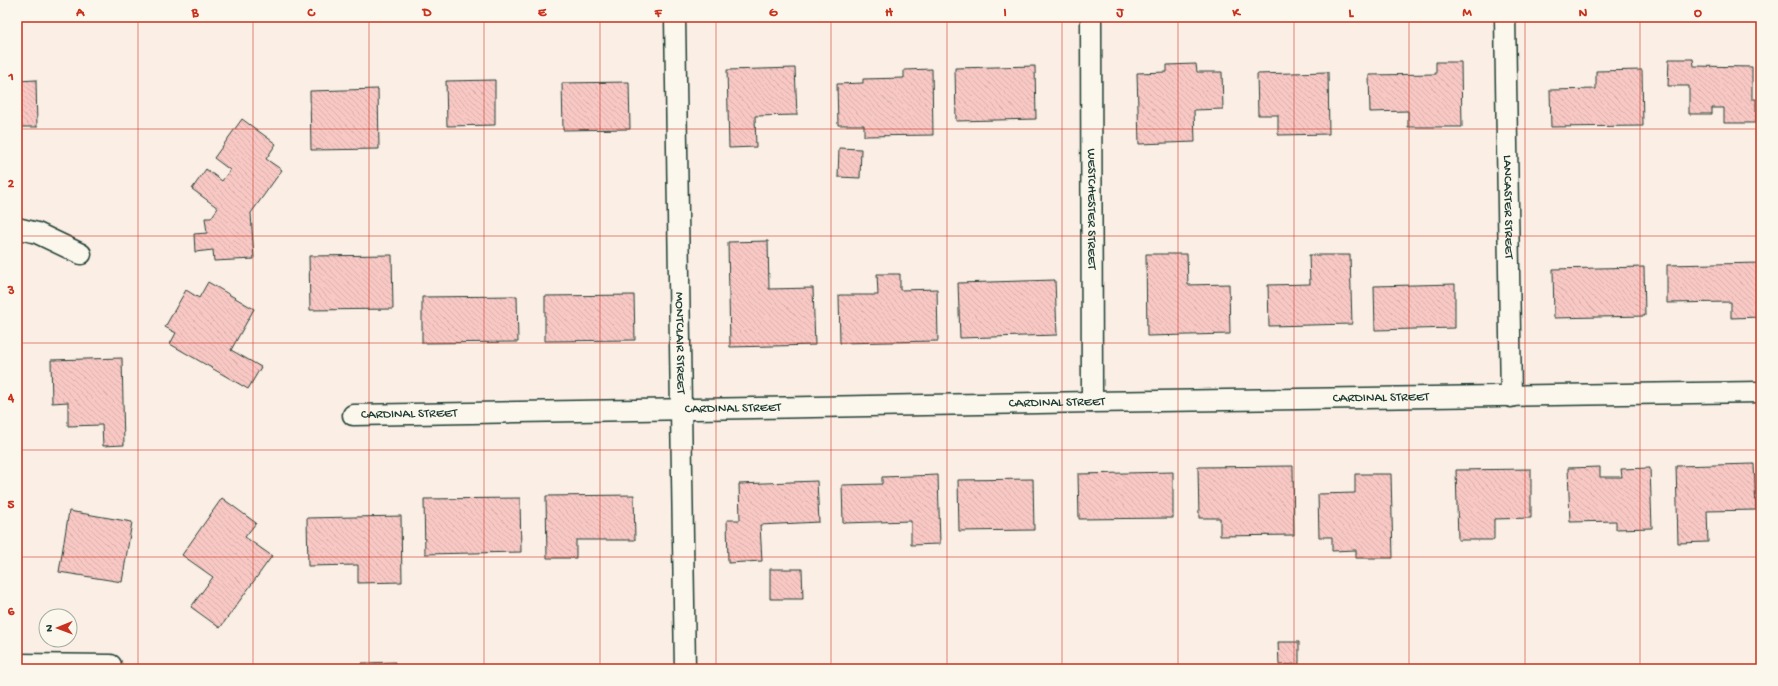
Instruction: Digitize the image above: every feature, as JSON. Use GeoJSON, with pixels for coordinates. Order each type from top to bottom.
{"type":"FeatureCollection","features":[{"type":"Feature","properties":{"kind":"street","name":"MONTCLAIR STREET"},"geometry":{"type":"LineString","coordinates":[[675,17],[685,669]]}},
{"type":"Feature","properties":{"kind":"street","name":"WESTCHESTER STREET"},"geometry":{"type":"LineString","coordinates":[[1091,17],[1092,402]]}},
{"type":"Feature","properties":{"kind":"street","name":"LANCASTER STREET"},"geometry":{"type":"LineString","coordinates":[[1505,17],[1511,397]]}},
{"type":"Feature","properties":{"kind":"street"},"geometry":{"type":"LineString","coordinates":[[17,228],[37,233],[81,254]]}},
{"type":"Feature","properties":{"kind":"street","name":"CARDINAL STREET"},"geometry":{"type":"LineString","coordinates":[[353,415],[1761,392]]}},
{"type":"Feature","properties":{"kind":"street"},"geometry":{"type":"LineString","coordinates":[[17,664],[110,665],[111,669]]}},
{"type":"Feature","properties":{"kind":"building"},"geometry":{"type":"Polygon","coordinates":[[[1669,59],[1693,59],[1694,66],[1752,67],[1752,99],[1756,99],[1756,123],[1724,123],[1724,108],[1712,108],[1712,114],[1689,114],[1689,86],[1668,86],[1669,59]]]}},
{"type":"Feature","properties":{"kind":"building"},"geometry":{"type":"Polygon","coordinates":[[[1436,62],[1461,62],[1462,127],[1408,127],[1408,111],[1370,112],[1369,75],[1436,74],[1436,62]]]}},
{"type":"Feature","properties":{"kind":"building"},"geometry":{"type":"Polygon","coordinates":[[[1196,64],[1197,72],[1222,72],[1223,109],[1194,110],[1195,142],[1139,144],[1137,73],[1167,72],[1167,65],[1196,64]]]}},
{"type":"Feature","properties":{"kind":"building"},"geometry":{"type":"Polygon","coordinates":[[[1035,66],[1036,119],[956,121],[955,68],[1035,66]]]}},
{"type":"Feature","properties":{"kind":"building"},"geometry":{"type":"Polygon","coordinates":[[[795,68],[797,115],[755,116],[756,147],[729,148],[727,70],[795,68]]]}},
{"type":"Feature","properties":{"kind":"building"},"geometry":{"type":"Polygon","coordinates":[[[932,69],[933,135],[864,136],[864,125],[838,125],[837,84],[863,83],[863,79],[904,78],[904,70],[932,69]]]}},
{"type":"Feature","properties":{"kind":"building"},"geometry":{"type":"Polygon","coordinates":[[[1642,70],[1643,126],[1551,127],[1550,90],[1596,89],[1596,71],[1642,70]]]}},
{"type":"Feature","properties":{"kind":"building"},"geometry":{"type":"Polygon","coordinates":[[[1328,72],[1329,134],[1278,135],[1278,115],[1258,115],[1257,74],[1328,72]]]}},
{"type":"Feature","properties":{"kind":"building"},"geometry":{"type":"Polygon","coordinates":[[[36,80],[37,127],[19,127],[20,151],[17,151],[17,81],[36,80]]]}},
{"type":"Feature","properties":{"kind":"building"},"geometry":{"type":"Polygon","coordinates":[[[495,80],[495,125],[447,126],[446,81],[495,80]]]}},
{"type":"Feature","properties":{"kind":"building"},"geometry":{"type":"Polygon","coordinates":[[[629,82],[630,129],[563,130],[562,83],[629,82]]]}},
{"type":"Feature","properties":{"kind":"building"},"geometry":{"type":"Polygon","coordinates":[[[378,89],[379,149],[311,150],[310,91],[378,89]]]}},
{"type":"Feature","properties":{"kind":"building"},"geometry":{"type":"Polygon","coordinates":[[[242,119],[276,144],[266,159],[282,170],[251,213],[254,259],[214,261],[213,250],[195,252],[194,234],[207,233],[205,218],[211,218],[218,208],[192,189],[206,169],[222,181],[230,170],[214,158],[242,119]]]}},
{"type":"Feature","properties":{"kind":"building"},"geometry":{"type":"Polygon","coordinates":[[[839,148],[861,149],[860,178],[838,177],[839,148]]]}},
{"type":"Feature","properties":{"kind":"building"},"geometry":{"type":"Polygon","coordinates":[[[768,241],[769,289],[813,288],[815,345],[730,347],[728,242],[768,241]]]}},
{"type":"Feature","properties":{"kind":"building"},"geometry":{"type":"Polygon","coordinates":[[[1146,254],[1187,254],[1188,285],[1229,284],[1230,334],[1147,336],[1146,254]]]}},
{"type":"Feature","properties":{"kind":"building"},"geometry":{"type":"Polygon","coordinates":[[[392,255],[393,309],[310,310],[309,256],[392,255]]]}},
{"type":"Feature","properties":{"kind":"building"},"geometry":{"type":"Polygon","coordinates":[[[1309,255],[1350,255],[1352,324],[1269,326],[1268,285],[1310,284],[1309,255]]]}},
{"type":"Feature","properties":{"kind":"building"},"geometry":{"type":"Polygon","coordinates":[[[1761,263],[1761,317],[1731,318],[1731,302],[1667,303],[1667,265],[1761,263]]]}},
{"type":"Feature","properties":{"kind":"building"},"geometry":{"type":"Polygon","coordinates":[[[1644,267],[1645,316],[1554,318],[1553,269],[1644,267]]]}},
{"type":"Feature","properties":{"kind":"building"},"geometry":{"type":"Polygon","coordinates":[[[877,274],[900,274],[900,290],[937,289],[938,341],[840,343],[839,295],[878,295],[877,274]]]}},
{"type":"Feature","properties":{"kind":"building"},"geometry":{"type":"Polygon","coordinates":[[[1055,280],[1057,335],[960,338],[958,283],[1055,280]]]}},
{"type":"Feature","properties":{"kind":"building"},"geometry":{"type":"Polygon","coordinates":[[[208,282],[254,309],[231,350],[261,367],[248,389],[170,344],[176,333],[165,327],[186,290],[199,298],[208,282]]]}},
{"type":"Feature","properties":{"kind":"building"},"geometry":{"type":"Polygon","coordinates":[[[1455,284],[1455,328],[1375,330],[1374,286],[1455,284]]]}},
{"type":"Feature","properties":{"kind":"building"},"geometry":{"type":"Polygon","coordinates":[[[634,295],[635,340],[545,341],[545,296],[634,295]]]}},
{"type":"Feature","properties":{"kind":"building"},"geometry":{"type":"Polygon","coordinates":[[[517,296],[518,342],[422,343],[422,297],[517,296]]]}},
{"type":"Feature","properties":{"kind":"building"},"geometry":{"type":"Polygon","coordinates":[[[122,358],[124,445],[103,446],[102,425],[68,426],[68,402],[52,403],[51,360],[122,358]]]}},
{"type":"Feature","properties":{"kind":"building"},"geometry":{"type":"Polygon","coordinates":[[[1754,464],[1756,510],[1707,511],[1708,542],[1678,543],[1676,466],[1754,464]]]}},
{"type":"Feature","properties":{"kind":"building"},"geometry":{"type":"Polygon","coordinates":[[[1293,466],[1294,535],[1220,536],[1220,518],[1199,518],[1198,467],[1293,466]]]}},
{"type":"Feature","properties":{"kind":"building"},"geometry":{"type":"Polygon","coordinates":[[[1600,467],[1600,477],[1622,477],[1621,469],[1650,468],[1652,528],[1616,529],[1616,521],[1570,522],[1568,468],[1600,467]]]}},
{"type":"Feature","properties":{"kind":"building"},"geometry":{"type":"Polygon","coordinates":[[[1531,469],[1531,518],[1494,519],[1494,540],[1458,540],[1456,470],[1531,469]]]}},
{"type":"Feature","properties":{"kind":"building"},"geometry":{"type":"Polygon","coordinates":[[[1173,472],[1173,518],[1079,519],[1078,474],[1173,472]]]}},
{"type":"Feature","properties":{"kind":"building"},"geometry":{"type":"Polygon","coordinates":[[[1355,474],[1391,474],[1393,558],[1356,558],[1356,550],[1332,551],[1332,537],[1319,537],[1318,494],[1355,493],[1355,474]]]}},
{"type":"Feature","properties":{"kind":"building"},"geometry":{"type":"Polygon","coordinates":[[[938,475],[940,544],[911,545],[911,521],[843,523],[842,485],[882,484],[882,477],[938,475]]]}},
{"type":"Feature","properties":{"kind":"building"},"geometry":{"type":"Polygon","coordinates":[[[1033,479],[1034,530],[959,531],[958,480],[1033,479]]]}},
{"type":"Feature","properties":{"kind":"building"},"geometry":{"type":"Polygon","coordinates":[[[817,481],[819,522],[760,525],[762,561],[728,563],[727,520],[740,520],[739,484],[817,481]]]}},
{"type":"Feature","properties":{"kind":"building"},"geometry":{"type":"Polygon","coordinates":[[[634,495],[635,540],[576,540],[576,558],[547,558],[546,496],[634,495]]]}},
{"type":"Feature","properties":{"kind":"building"},"geometry":{"type":"Polygon","coordinates":[[[222,498],[256,523],[245,537],[272,556],[220,628],[191,607],[213,577],[182,555],[222,498]]]}},
{"type":"Feature","properties":{"kind":"building"},"geometry":{"type":"Polygon","coordinates":[[[520,498],[521,552],[425,554],[424,499],[520,498]]]}},
{"type":"Feature","properties":{"kind":"building"},"geometry":{"type":"Polygon","coordinates":[[[69,511],[132,522],[122,582],[59,572],[69,511]]]}},
{"type":"Feature","properties":{"kind":"building"},"geometry":{"type":"Polygon","coordinates":[[[401,516],[402,582],[358,583],[358,565],[308,566],[307,518],[401,516]]]}},
{"type":"Feature","properties":{"kind":"building"},"geometry":{"type":"Polygon","coordinates":[[[770,569],[802,569],[803,599],[770,599],[770,569]]]}},
{"type":"Feature","properties":{"kind":"building"},"geometry":{"type":"Polygon","coordinates":[[[1278,642],[1299,642],[1299,664],[1279,665],[1278,642]]]}},
{"type":"Feature","properties":{"kind":"building"},"geometry":{"type":"Polygon","coordinates":[[[395,662],[395,669],[363,669],[362,663],[395,662]]]}}]}
